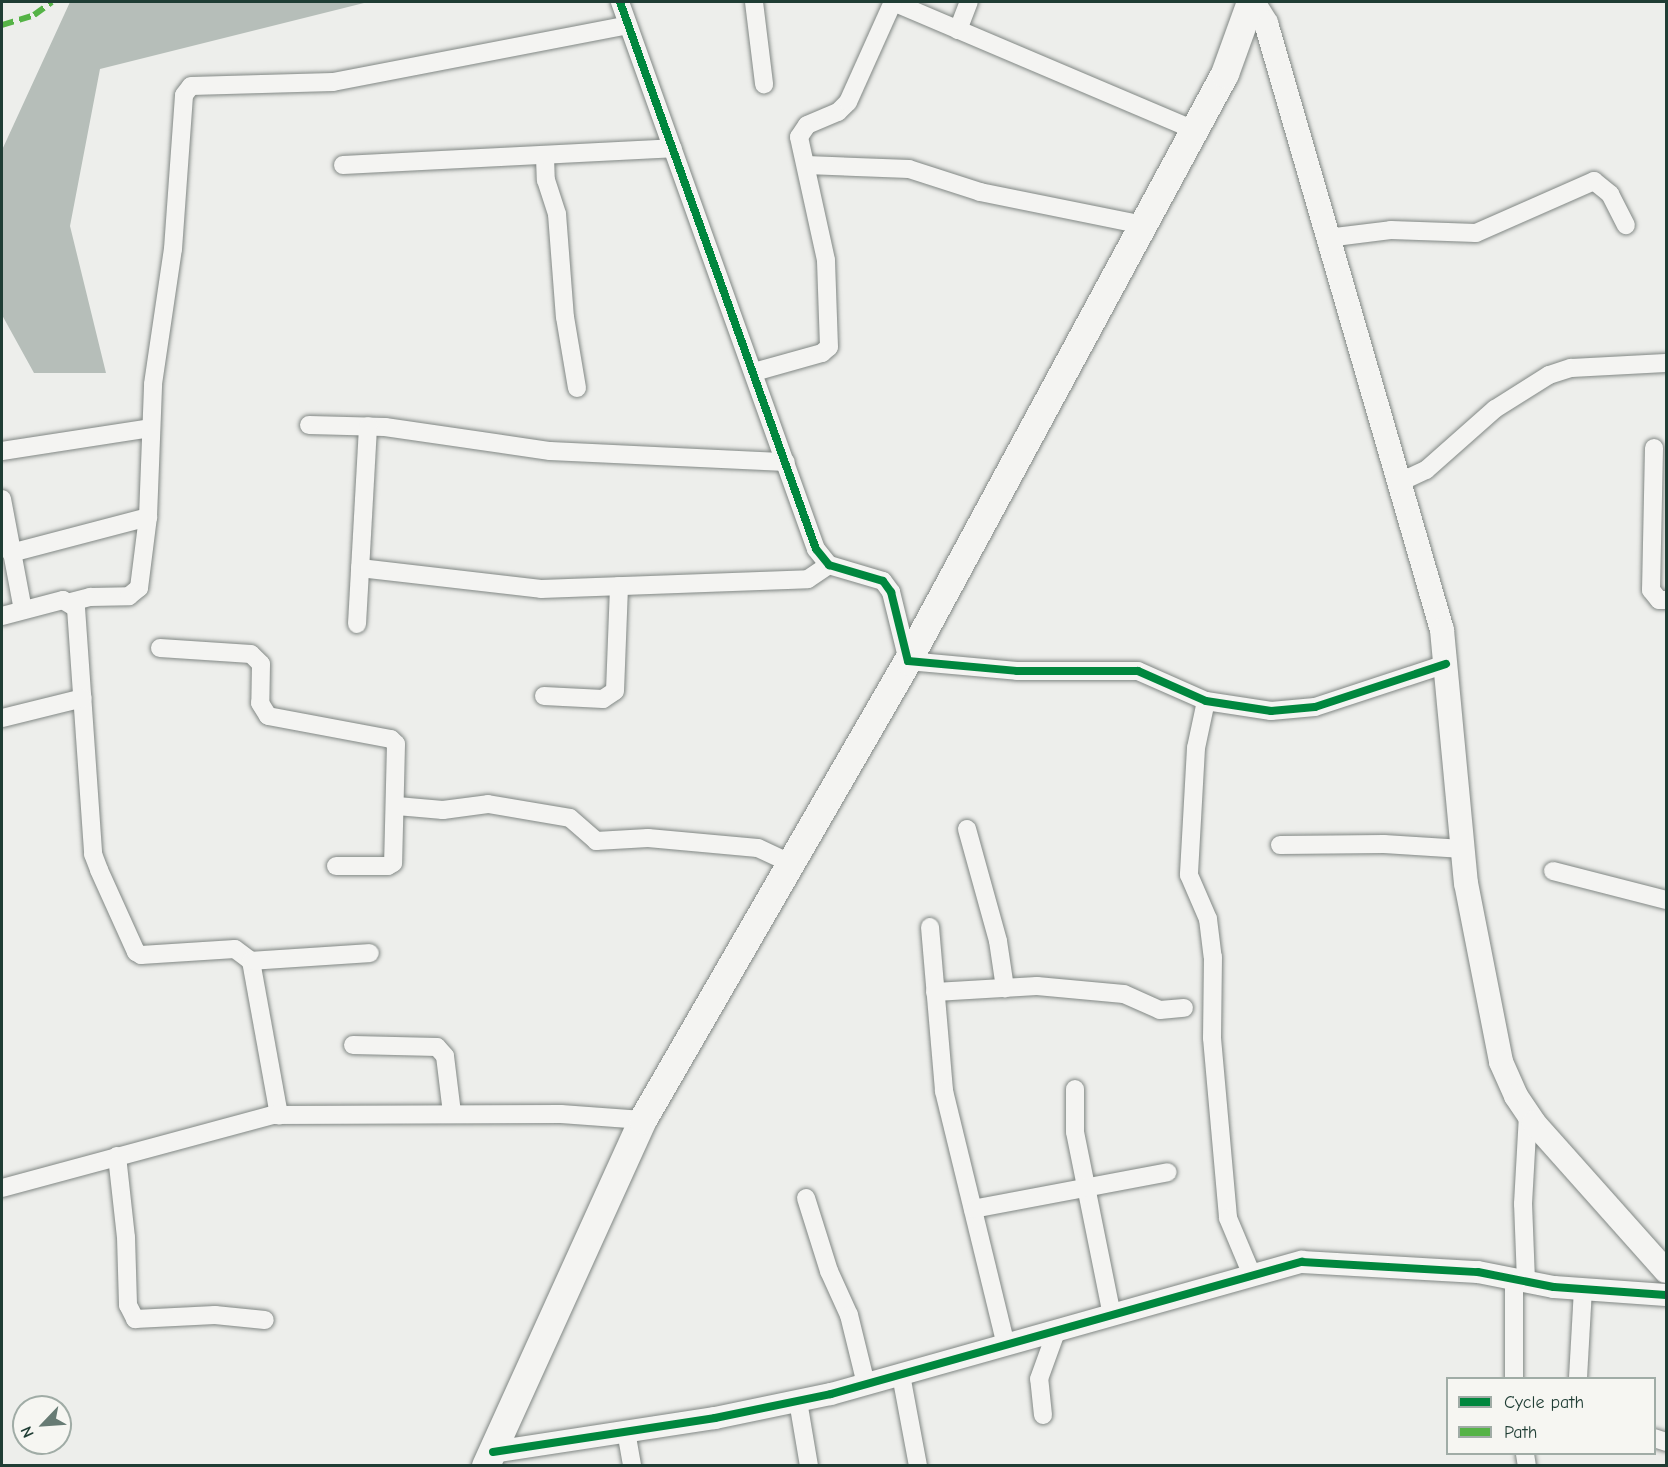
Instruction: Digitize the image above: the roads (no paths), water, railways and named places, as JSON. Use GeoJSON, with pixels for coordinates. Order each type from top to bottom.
{"type":"FeatureCollection","features":[{"type":"Feature","properties":{"kind":"highway"},"geometry":{"type":"LineString","coordinates":[[490,1459],[643,1120],[908,660],[1225,74],[1252,2]]}},
{"type":"Feature","properties":{"kind":"main road"},"geometry":{"type":"LineString","coordinates":[[1252,2],[1266,22],[1326,238],[1430,582],[1446,664],[1463,849],[1480,964],[1501,1062],[1528,1114],[1666,1271]]}},
{"type":"Feature","properties":{"kind":"street"},"geometry":{"type":"LineString","coordinates":[[620,2],[816,549],[829,565],[883,581],[891,592],[908,660],[1017,671],[1138,671],[1206,701],[1271,711],[1314,707],[1446,664]]}},
{"type":"Feature","properties":{"kind":"street"},"geometry":{"type":"LineString","coordinates":[[754,2],[764,84]]}},
{"type":"Feature","properties":{"kind":"street"},"geometry":{"type":"LineString","coordinates":[[754,372],[822,353],[829,347],[826,261],[801,129],[838,112],[848,102],[893,2],[1195,130]]}},
{"type":"Feature","properties":{"kind":"street"},"geometry":{"type":"LineString","coordinates":[[958,30],[969,2]]}},
{"type":"Feature","properties":{"kind":"street"},"geometry":{"type":"LineString","coordinates":[[2,616],[63,600],[71,602],[135,594],[148,517],[150,428],[173,249],[184,95],[191,86],[333,82],[628,25]]}},
{"type":"Feature","properties":{"kind":"street"},"geometry":{"type":"LineString","coordinates":[[343,165],[544,157],[673,148]]}},
{"type":"Feature","properties":{"kind":"street"},"geometry":{"type":"LineString","coordinates":[[544,157],[546,180],[557,214],[565,317],[577,388]]}},
{"type":"Feature","properties":{"kind":"street"},"geometry":{"type":"LineString","coordinates":[[806,165],[909,169],[980,192],[1143,225]]}},
{"type":"Feature","properties":{"kind":"street"},"geometry":{"type":"LineString","coordinates":[[1326,238],[1391,230],[1476,234],[1594,181],[1610,194],[1626,225]]}},
{"type":"Feature","properties":{"kind":"street"},"geometry":{"type":"LineString","coordinates":[[1400,482],[1426,470],[1495,409],[1549,375],[1571,368],[1666,362]]}},
{"type":"Feature","properties":{"kind":"street"},"geometry":{"type":"LineString","coordinates":[[309,425],[368,426],[550,451],[786,462]]}},
{"type":"Feature","properties":{"kind":"street"},"geometry":{"type":"LineString","coordinates":[[357,624],[368,426]]}},
{"type":"Feature","properties":{"kind":"street"},"geometry":{"type":"LineString","coordinates":[[2,451],[150,428]]}},
{"type":"Feature","properties":{"kind":"street"},"geometry":{"type":"LineString","coordinates":[[1654,448],[1651,590],[1659,600],[1666,600]]}},
{"type":"Feature","properties":{"kind":"street"},"geometry":{"type":"LineString","coordinates":[[2,507],[22,610]]}},
{"type":"Feature","properties":{"kind":"street"},"geometry":{"type":"LineString","coordinates":[[11,553],[148,517]]}},
{"type":"Feature","properties":{"kind":"street"},"geometry":{"type":"LineString","coordinates":[[360,568],[530,589],[808,579],[829,565]]}},
{"type":"Feature","properties":{"kind":"street"},"geometry":{"type":"LineString","coordinates":[[544,696],[603,699],[615,691],[619,586]]}},
{"type":"Feature","properties":{"kind":"street"},"geometry":{"type":"LineString","coordinates":[[71,602],[78,616],[93,854],[135,952],[141,955],[236,949],[251,961],[279,1115]]}},
{"type":"Feature","properties":{"kind":"street"},"geometry":{"type":"LineString","coordinates":[[160,648],[251,654],[261,664],[260,703],[268,716],[391,739],[398,750],[393,863],[388,866],[336,866]]}},
{"type":"Feature","properties":{"kind":"street"},"geometry":{"type":"LineString","coordinates":[[2,718],[83,698]]}},
{"type":"Feature","properties":{"kind":"street"},"geometry":{"type":"LineString","coordinates":[[1206,701],[1196,748],[1189,875],[1208,919],[1213,957],[1212,1038],[1228,1218],[1252,1275]]}},
{"type":"Feature","properties":{"kind":"street"},"geometry":{"type":"LineString","coordinates":[[397,806],[442,810],[488,804],[570,818],[596,841],[648,838],[758,848],[792,864]]}},
{"type":"Feature","properties":{"kind":"street"},"geometry":{"type":"LineString","coordinates":[[967,829],[998,941],[1005,988]]}},
{"type":"Feature","properties":{"kind":"street"},"geometry":{"type":"LineString","coordinates":[[1280,845],[1384,844],[1463,849]]}},
{"type":"Feature","properties":{"kind":"street"},"geometry":{"type":"LineString","coordinates":[[1553,870],[1666,900]]}},
{"type":"Feature","properties":{"kind":"street"},"geometry":{"type":"LineString","coordinates":[[930,927],[944,1090],[1006,1346]]}},
{"type":"Feature","properties":{"kind":"street"},"geometry":{"type":"LineString","coordinates":[[251,961],[370,953]]}},
{"type":"Feature","properties":{"kind":"street"},"geometry":{"type":"LineString","coordinates":[[935,992],[1037,986],[1124,994],[1160,1010],[1184,1008]]}},
{"type":"Feature","properties":{"kind":"street"},"geometry":{"type":"LineString","coordinates":[[353,1045],[437,1047],[445,1056],[452,1113]]}},
{"type":"Feature","properties":{"kind":"street"},"geometry":{"type":"LineString","coordinates":[[1076,1089],[1075,1132],[1088,1186],[1112,1316]]}},
{"type":"Feature","properties":{"kind":"street"},"geometry":{"type":"LineString","coordinates":[[2,1188],[255,1118],[279,1115],[452,1113],[586,1115],[643,1120]]}},
{"type":"Feature","properties":{"kind":"street"},"geometry":{"type":"LineString","coordinates":[[1514,1377],[1528,1114]]}},
{"type":"Feature","properties":{"kind":"street"},"geometry":{"type":"LineString","coordinates":[[117,1156],[126,1237],[128,1305],[135,1319],[215,1315],[265,1320]]}},
{"type":"Feature","properties":{"kind":"street"},"geometry":{"type":"LineString","coordinates":[[973,1209],[1168,1172]]}},
{"type":"Feature","properties":{"kind":"street"},"geometry":{"type":"LineString","coordinates":[[806,1198],[829,1271],[849,1315],[866,1384]]}},
{"type":"Feature","properties":{"kind":"street"},"geometry":{"type":"LineString","coordinates":[[490,1459],[626,1431],[798,1401],[902,1375],[1302,1262],[1478,1272],[1517,1288],[1583,1295],[1666,1295]]}},
{"type":"Feature","properties":{"kind":"street"},"geometry":{"type":"LineString","coordinates":[[1578,1377],[1583,1295]]}},
{"type":"Feature","properties":{"kind":"street"},"geometry":{"type":"LineString","coordinates":[[1043,1414],[1039,1379],[1056,1332]]}},
{"type":"Feature","properties":{"kind":"street"},"geometry":{"type":"LineString","coordinates":[[902,1375],[918,1466]]}},
{"type":"Feature","properties":{"kind":"street"},"geometry":{"type":"LineString","coordinates":[[798,1401],[809,1466]]}},
{"type":"Feature","properties":{"kind":"street"},"geometry":{"type":"LineString","coordinates":[[626,1431],[632,1466]]}}]}
